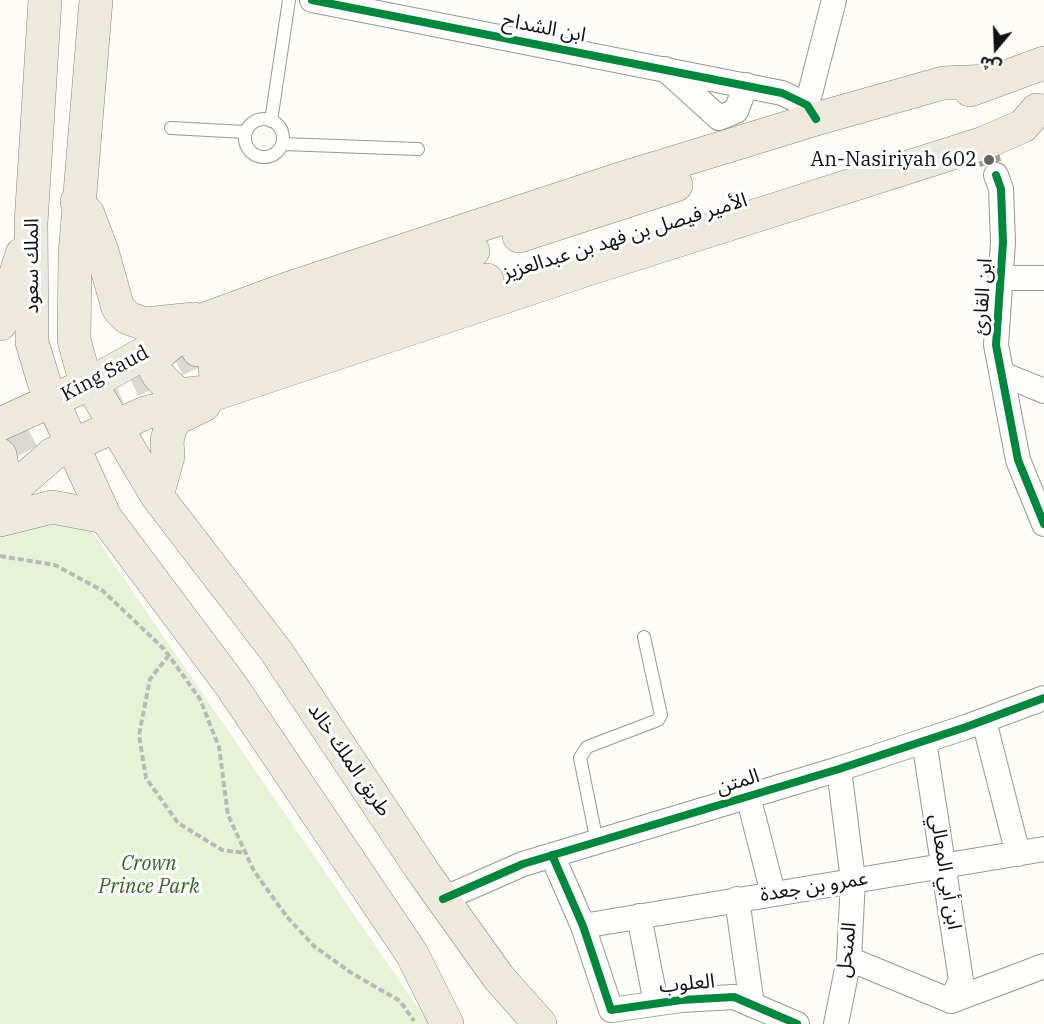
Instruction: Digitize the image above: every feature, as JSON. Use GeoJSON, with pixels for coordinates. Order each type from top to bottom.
{"type":"FeatureCollection","features":[{"type":"Feature","properties":{"kind":"main road","name":"الملك سعود"},"geometry":{"type":"LineString","coordinates":[[45,0],[31,223],[32,342],[53,402],[105,517]]}},
{"type":"Feature","properties":{"kind":"main road"},"geometry":{"type":"LineString","coordinates":[[96,0],[77,202],[75,340],[82,369],[158,496]]}},
{"type":"Feature","properties":{"kind":"main road","name":"الأمير فيصل بن فهد بن عبدالعزيز"},"geometry":{"type":"LineString","coordinates":[[1040,108],[354,321],[206,360],[441,262],[818,141],[897,120],[990,81],[1044,63]]}},
{"type":"Feature","properties":{"kind":"main road","name":"الأمير فيصل بن فهد بن عبدالعزيز"},"geometry":{"type":"LineString","coordinates":[[208,318],[812,112],[943,83],[990,81]]}},
{"type":"Feature","properties":{"kind":"main road","name":"الأمير فيصل بن فهد بن عبدالعزيز"},"geometry":{"type":"LineString","coordinates":[[275,375],[585,270],[984,143],[1023,126],[1040,108]]}},
{"type":"Feature","properties":{"kind":"main road"},"geometry":{"type":"LineString","coordinates":[[77,202],[88,214],[102,251],[118,308],[128,318],[145,324],[208,318]]}},
{"type":"Feature","properties":{"kind":"main road"},"geometry":{"type":"LineString","coordinates":[[0,324],[31,223]]}},
{"type":"Feature","properties":{"kind":"main road"},"geometry":{"type":"LineString","coordinates":[[208,318],[156,354],[154,361],[158,376],[178,395],[197,394],[275,375]]}},
{"type":"Feature","properties":{"kind":"main road","name":"King Saud"},"geometry":{"type":"LineString","coordinates":[[0,424],[91,383],[208,318]]}},
{"type":"Feature","properties":{"kind":"main road"},"geometry":{"type":"LineString","coordinates":[[0,500],[53,454],[114,425],[145,413],[196,400],[275,375]]}},
{"type":"Feature","properties":{"kind":"main road"},"geometry":{"type":"LineString","coordinates":[[158,496],[168,456],[167,440],[171,426],[177,418],[223,395],[275,375]]}},
{"type":"Feature","properties":{"kind":"main road"},"geometry":{"type":"LineString","coordinates":[[0,455],[3,471],[0,481]]}},
{"type":"Feature","properties":{"kind":"main road","name":"طريق الملك خالد"},"geometry":{"type":"LineString","coordinates":[[158,496],[276,651],[499,978],[540,1024]]}},
{"type":"Feature","properties":{"kind":"main road"},"geometry":{"type":"LineString","coordinates":[[0,519],[52,507],[105,517],[230,684],[412,954],[447,1024]]}},
{"type":"Feature","properties":{"kind":"street","name":"ابن الشداح"},"geometry":{"type":"LineString","coordinates":[[312,0],[782,93],[812,112]]}},
{"type":"Feature","properties":{"kind":"street"},"geometry":{"type":"LineString","coordinates":[[812,112],[834,0]]}},
{"type":"Feature","properties":{"kind":"street"},"geometry":{"type":"LineString","coordinates":[[664,68],[719,118],[736,111],[746,85]]}},
{"type":"Feature","properties":{"kind":"street","name":"ابن القارئ"},"geometry":{"type":"LineString","coordinates":[[996,175],[1000,189],[1002,221],[996,345],[1018,460],[1044,524]]}},
{"type":"Feature","properties":{"kind":"street"},"geometry":{"type":"LineString","coordinates":[[1001,278],[1044,278]]}},
{"type":"Feature","properties":{"kind":"street"},"geometry":{"type":"LineString","coordinates":[[1002,374],[1044,391]]}},
{"type":"Feature","properties":{"kind":"street","name":"المتن"},"geometry":{"type":"LineString","coordinates":[[443,899],[523,864],[838,769],[984,721],[1044,698]]}},
{"type":"Feature","properties":{"kind":"street"},"geometry":{"type":"LineString","coordinates":[[984,721],[1018,854]]}},
{"type":"Feature","properties":{"kind":"street","name":"ابن أبي المعالي"},"geometry":{"type":"LineString","coordinates":[[924,741],[961,980],[951,1001]]}},
{"type":"Feature","properties":{"kind":"street","name":"المنحل"},"geometry":{"type":"LineString","coordinates":[[836,1024],[849,959],[853,880],[838,769]]}},
{"type":"Feature","properties":{"kind":"street"},"geometry":{"type":"LineString","coordinates":[[748,796],[772,893]]}},
{"type":"Feature","properties":{"kind":"street","name":"عمرو بن جعدة"},"geometry":{"type":"LineString","coordinates":[[583,926],[1044,849]]}},
{"type":"Feature","properties":{"kind":"street"},"geometry":{"type":"LineString","coordinates":[[552,855],[583,926]]}},
{"type":"Feature","properties":{"kind":"street"},"geometry":{"type":"LineString","coordinates":[[737,899],[752,1005]]}},
{"type":"Feature","properties":{"kind":"street"},"geometry":{"type":"LineString","coordinates":[[639,916],[656,1003]]}},
{"type":"Feature","properties":{"kind":"street","name":"العلوب"},"geometry":{"type":"LineString","coordinates":[[583,926],[611,1010],[656,1003],[734,997],[797,1024]]}},
{"type":"Feature","properties":{"kind":"street"},"geometry":{"type":"LineString","coordinates":[[849,959],[951,1001],[1044,966]]}},
{"type":"Feature","properties":{"kind":"lane"},"geometry":{"type":"LineString","coordinates":[[271,121],[290,0]]}},
{"type":"Feature","properties":{"kind":"lane"},"geometry":{"type":"LineString","coordinates":[[264,118],[271,121],[282,132],[283,144],[276,154],[264,158],[253,154],[245,145],[245,132],[252,123],[264,118]]}},
{"type":"Feature","properties":{"kind":"lane"},"geometry":{"type":"LineString","coordinates":[[171,128],[245,132]]}},
{"type":"Feature","properties":{"kind":"lane"},"geometry":{"type":"LineString","coordinates":[[283,144],[418,149]]}},
{"type":"Feature","properties":{"kind":"lane"},"geometry":{"type":"LineString","coordinates":[[597,843],[580,758],[587,747],[658,720],[661,716],[644,637]]}},
{"type":"Feature","properties":{"kind":"path"},"geometry":{"type":"LineString","coordinates":[[0,556],[55,565],[103,591],[169,655],[200,699],[208,718],[219,747],[228,815],[254,871],[281,908],[315,947],[351,972],[400,1000],[416,1024]]}},
{"type":"Feature","properties":{"kind":"path"},"geometry":{"type":"LineString","coordinates":[[169,655],[150,679],[139,735],[146,778],[178,823],[222,849],[245,853]]}},
{"type":"Feature","properties":{"kind":"green space","name":"Crown Prince Park"},"geometry":{"type":"Polygon","coordinates":[[[50,520],[92,532],[429,1024],[0,1024],[0,535],[50,520]]]}},
{"type":"Feature","properties":{"kind":"building"},"geometry":{"type":"Polygon","coordinates":[[[999,152],[1001,161],[980,167],[978,159],[999,152]]]}},
{"type":"Feature","properties":{"kind":"tunnel"},"geometry":{"type":"LineString","coordinates":[[0,447],[79,405],[198,350]]}},
{"type":"Feature","properties":{"kind":"cycle path"},"geometry":{"type":"LineString","coordinates":[[312,0],[782,93],[807,105],[816,119]]}},
{"type":"Feature","properties":{"kind":"cycle path"},"geometry":{"type":"LineString","coordinates":[[996,175],[1001,189],[1003,242],[996,345],[1018,460],[1044,524]]}},
{"type":"Feature","properties":{"kind":"cycle path"},"geometry":{"type":"LineString","coordinates":[[443,899],[523,864],[839,769],[966,727],[1044,698]]}},
{"type":"Feature","properties":{"kind":"cycle path"},"geometry":{"type":"LineString","coordinates":[[552,855],[583,926],[611,1010],[681,1000],[734,997],[797,1024]]}},
{"type":"Feature","properties":{"kind":"place","name":"An-Nasiriyah 602"},"geometry":{"type":"Point","coordinates":[989,160]}}]}
